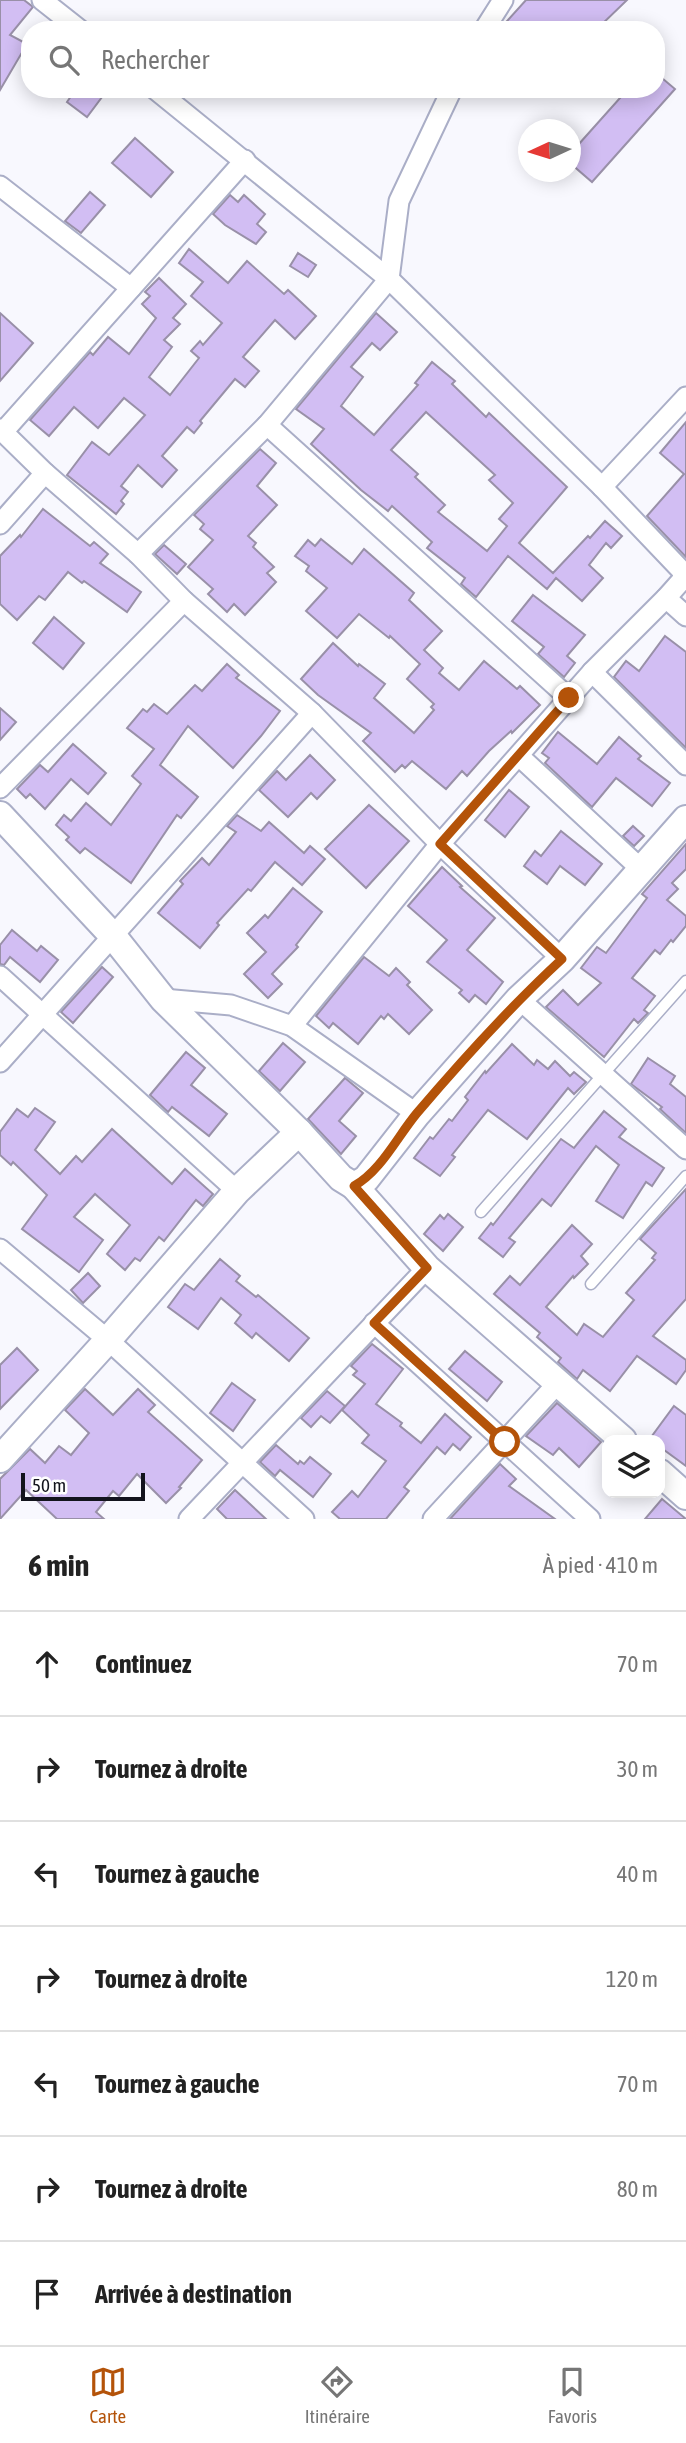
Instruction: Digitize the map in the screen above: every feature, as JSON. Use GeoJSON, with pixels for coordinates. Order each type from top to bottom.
{"type":"FeatureCollection","features":[{"type":"Feature","properties":{"kind":"street"},"geometry":{"type":"LineString","coordinates":[[42,0],[69,21]]}},
{"type":"Feature","properties":{"kind":"street"},"geometry":{"type":"LineString","coordinates":[[490,21],[503,0]]}},
{"type":"Feature","properties":{"kind":"street"},"geometry":{"type":"LineString","coordinates":[[166,98],[389,279],[602,487],[681,569],[683,576],[666,598],[592,672],[440,844],[292,1026]]}},
{"type":"Feature","properties":{"kind":"street"},"geometry":{"type":"LineString","coordinates":[[138,554],[267,425],[389,279],[399,201],[448,98]]}},
{"type":"Feature","properties":{"kind":"street"},"geometry":{"type":"LineString","coordinates":[[245,160],[1,430],[45,474],[138,554],[184,601],[312,713],[440,844],[562,959]]}},
{"type":"Feature","properties":{"kind":"street"},"geometry":{"type":"LineString","coordinates":[[0,186],[131,288]]}},
{"type":"Feature","properties":{"kind":"street"},"geometry":{"type":"LineString","coordinates":[[602,487],[686,397]]}},
{"type":"Feature","properties":{"kind":"street"},"geometry":{"type":"LineString","coordinates":[[267,425],[569,698]]}},
{"type":"Feature","properties":{"kind":"street"},"geometry":{"type":"LineString","coordinates":[[0,524],[45,474]]}},
{"type":"Feature","properties":{"kind":"street"},"geometry":{"type":"LineString","coordinates":[[666,598],[686,616]]}},
{"type":"Feature","properties":{"kind":"street"},"geometry":{"type":"LineString","coordinates":[[0,788],[184,601]]}},
{"type":"Feature","properties":{"kind":"street"},"geometry":{"type":"LineString","coordinates":[[592,672],[686,765]]}},
{"type":"Feature","properties":{"kind":"street"},"geometry":{"type":"LineString","coordinates":[[0,1062],[312,713]]}},
{"type":"Feature","properties":{"kind":"street"},"geometry":{"type":"LineString","coordinates":[[519,756],[641,869]]}},
{"type":"Feature","properties":{"kind":"street"},"geometry":{"type":"LineString","coordinates":[[0,816],[113,936],[163,999],[299,1132],[341,1178],[354,1186],[427,1268],[617,1435]]}},
{"type":"Feature","properties":{"kind":"street"},"geometry":{"type":"LineString","coordinates":[[354,1186],[366,1179],[417,1114],[519,999],[562,959],[686,819]]}},
{"type":"Feature","properties":{"kind":"street"},"geometry":{"type":"LineString","coordinates":[[0,976],[237,1191]]}},
{"type":"Feature","properties":{"kind":"street"},"geometry":{"type":"LineString","coordinates":[[163,999],[231,1005],[292,1026],[417,1114]]}},
{"type":"Feature","properties":{"kind":"street"},"geometry":{"type":"LineString","coordinates":[[519,999],[686,1149]]}},
{"type":"Feature","properties":{"kind":"street"},"geometry":{"type":"LineString","coordinates":[[0,1459],[237,1191],[299,1132]]}},
{"type":"Feature","properties":{"kind":"street"},"geometry":{"type":"LineString","coordinates":[[0,1249],[108,1340],[304,1519]]}},
{"type":"Feature","properties":{"kind":"street"},"geometry":{"type":"LineString","coordinates":[[189,1519],[427,1268]]}},
{"type":"Feature","properties":{"kind":"street"},"geometry":{"type":"LineString","coordinates":[[374,1323],[590,1519]]}},
{"type":"Feature","properties":{"kind":"street"},"geometry":{"type":"LineString","coordinates":[[433,1519],[558,1382]]}},
{"type":"Feature","properties":{"kind":"street"},"geometry":{"type":"LineString","coordinates":[[665,1477],[686,1496]]}},
{"type":"Feature","properties":{"kind":"lane"},"geometry":{"type":"LineString","coordinates":[[481,1212],[686,981]]}},
{"type":"Feature","properties":{"kind":"lane"},"geometry":{"type":"LineString","coordinates":[[591,1284],[686,1176]]}},
{"type":"Feature","properties":{"kind":"building"},"geometry":{"type":"Polygon","coordinates":[[[0,0],[24,0],[33,7],[10,35],[21,41],[21,54],[0,90],[0,0]]]}},
{"type":"Feature","properties":{"kind":"building"},"geometry":{"type":"Polygon","coordinates":[[[526,0],[627,0],[605,21],[507,21],[526,0]]]}},
{"type":"Feature","properties":{"kind":"building"},"geometry":{"type":"Polygon","coordinates":[[[665,81],[675,89],[592,182],[581,172],[581,142],[620,98],[665,98],[665,81]]]}},
{"type":"Feature","properties":{"kind":"building"},"geometry":{"type":"Polygon","coordinates":[[[70,98],[101,98],[87,117],[67,102],[70,98]]]}},
{"type":"Feature","properties":{"kind":"building"},"geometry":{"type":"Polygon","coordinates":[[[135,138],[173,172],[151,197],[112,163],[135,138]]]}},
{"type":"Feature","properties":{"kind":"building"},"geometry":{"type":"Polygon","coordinates":[[[90,192],[105,205],[81,233],[65,221],[90,192]]]}},
{"type":"Feature","properties":{"kind":"building"},"geometry":{"type":"Polygon","coordinates":[[[230,195],[238,202],[244,195],[265,214],[257,224],[266,232],[256,244],[225,225],[213,214],[230,195]]]}},
{"type":"Feature","properties":{"kind":"building"},"geometry":{"type":"Polygon","coordinates":[[[189,249],[228,283],[247,261],[284,294],[288,290],[316,316],[295,339],[275,320],[243,357],[259,371],[245,387],[235,379],[200,421],[202,423],[194,433],[187,427],[162,456],[177,470],[162,487],[138,465],[121,486],[128,492],[121,501],[124,504],[116,514],[67,475],[92,442],[109,455],[145,415],[124,398],[98,428],[74,407],[49,436],[30,420],[90,352],[93,355],[108,337],[129,354],[156,318],[142,304],[150,296],[145,292],[159,278],[186,304],[173,318],[180,324],[164,340],[172,347],[149,377],[170,395],[199,358],[191,351],[200,341],[203,345],[222,323],[191,296],[203,282],[179,263],[189,249]]]}},
{"type":"Feature","properties":{"kind":"building"},"geometry":{"type":"Polygon","coordinates":[[[298,253],[316,265],[308,277],[290,266],[298,253]]]}},
{"type":"Feature","properties":{"kind":"building"},"geometry":{"type":"Polygon","coordinates":[[[0,313],[33,343],[0,381],[0,313]]]}},
{"type":"Feature","properties":{"kind":"building"},"geometry":{"type":"Polygon","coordinates":[[[376,313],[397,332],[380,350],[372,343],[351,367],[363,377],[341,406],[374,435],[418,385],[415,383],[432,362],[455,381],[452,384],[486,417],[489,413],[567,487],[519,543],[553,573],[605,521],[622,536],[611,548],[606,543],[589,565],[603,578],[582,601],[556,578],[547,589],[508,556],[476,597],[461,584],[465,578],[427,548],[432,542],[392,506],[388,511],[361,490],[311,444],[324,429],[296,409],[376,313]],[[426,412],[391,450],[418,474],[415,477],[445,505],[438,512],[487,551],[507,526],[499,519],[513,503],[489,480],[495,475],[426,412]]]}},
{"type":"Feature","properties":{"kind":"building"},"geometry":{"type":"Polygon","coordinates":[[[686,422],[686,557],[647,516],[684,474],[660,453],[686,422]]]}},
{"type":"Feature","properties":{"kind":"building"},"geometry":{"type":"Polygon","coordinates":[[[260,449],[276,463],[257,486],[277,505],[248,536],[256,543],[253,547],[274,567],[267,573],[276,582],[245,615],[234,604],[227,612],[208,594],[213,589],[188,567],[213,540],[200,529],[204,524],[194,515],[260,449]]]}},
{"type":"Feature","properties":{"kind":"building"},"geometry":{"type":"Polygon","coordinates":[[[43,509],[90,546],[94,542],[108,554],[100,563],[141,592],[127,612],[68,572],[45,600],[39,596],[17,620],[0,604],[0,556],[20,535],[21,537],[43,509]]]}},
{"type":"Feature","properties":{"kind":"building"},"geometry":{"type":"Polygon","coordinates":[[[321,539],[352,564],[364,549],[414,593],[409,600],[442,631],[424,650],[443,668],[439,673],[459,690],[484,661],[517,689],[520,686],[540,705],[489,751],[467,776],[462,771],[446,789],[412,761],[395,772],[363,741],[371,733],[318,695],[301,679],[333,643],[358,666],[359,664],[385,684],[374,698],[414,733],[434,710],[431,707],[434,704],[407,679],[420,664],[390,636],[389,638],[359,614],[337,638],[306,611],[327,588],[306,571],[309,566],[295,556],[308,540],[315,546],[321,539]]]}},
{"type":"Feature","properties":{"kind":"building"},"geometry":{"type":"Polygon","coordinates":[[[164,545],[186,564],[177,574],[155,554],[164,545]]]}},
{"type":"Feature","properties":{"kind":"building"},"geometry":{"type":"Polygon","coordinates":[[[533,595],[585,635],[567,656],[575,663],[564,677],[538,654],[544,647],[512,621],[533,595]]]}},
{"type":"Feature","properties":{"kind":"building"},"geometry":{"type":"Polygon","coordinates":[[[54,617],[84,643],[63,669],[33,643],[54,617]]]}},
{"type":"Feature","properties":{"kind":"building"},"geometry":{"type":"Polygon","coordinates":[[[665,636],[686,652],[686,748],[614,677],[626,661],[639,671],[665,636]]]}},
{"type":"Feature","properties":{"kind":"building"},"geometry":{"type":"Polygon","coordinates":[[[227,664],[239,675],[236,678],[280,711],[261,736],[233,768],[188,726],[160,765],[198,797],[181,818],[177,815],[131,883],[85,848],[80,853],[66,840],[69,837],[56,825],[64,815],[71,821],[86,803],[111,825],[141,784],[132,776],[154,749],[127,728],[143,709],[147,712],[154,704],[167,714],[195,685],[202,691],[227,664]]]}},
{"type":"Feature","properties":{"kind":"building"},"geometry":{"type":"Polygon","coordinates":[[[0,708],[16,722],[0,740],[0,708]]]}},
{"type":"Feature","properties":{"kind":"building"},"geometry":{"type":"Polygon","coordinates":[[[558,732],[597,764],[619,737],[641,756],[638,759],[670,783],[652,806],[616,778],[592,807],[545,763],[549,758],[542,753],[558,732]]]}},
{"type":"Feature","properties":{"kind":"building"},"geometry":{"type":"Polygon","coordinates":[[[73,744],[106,773],[88,794],[71,779],[45,809],[30,794],[26,798],[17,789],[40,765],[48,772],[73,744]]]}},
{"type":"Feature","properties":{"kind":"building"},"geometry":{"type":"Polygon","coordinates":[[[310,755],[335,780],[317,799],[311,793],[288,817],[259,790],[277,771],[286,780],[310,755]]]}},
{"type":"Feature","properties":{"kind":"building"},"geometry":{"type":"Polygon","coordinates":[[[509,790],[529,807],[505,837],[485,820],[509,790]]]}},
{"type":"Feature","properties":{"kind":"building"},"geometry":{"type":"Polygon","coordinates":[[[369,805],[409,841],[366,888],[325,849],[369,805]]]}},
{"type":"Feature","properties":{"kind":"building"},"geometry":{"type":"Polygon","coordinates":[[[237,815],[261,831],[269,822],[304,853],[310,846],[325,859],[302,885],[275,862],[251,891],[248,889],[217,923],[219,925],[200,948],[158,913],[183,884],[180,881],[202,858],[209,865],[236,832],[227,826],[237,815]]]}},
{"type":"Feature","properties":{"kind":"building"},"geometry":{"type":"Polygon","coordinates":[[[633,826],[644,836],[634,846],[623,836],[633,826]]]}},
{"type":"Feature","properties":{"kind":"building"},"geometry":{"type":"Polygon","coordinates":[[[561,831],[602,864],[585,885],[560,866],[547,884],[524,866],[535,851],[541,856],[561,831]]]}},
{"type":"Feature","properties":{"kind":"building"},"geometry":{"type":"Polygon","coordinates":[[[686,844],[686,869],[672,883],[678,889],[667,900],[686,916],[686,926],[660,954],[655,950],[632,978],[655,996],[644,1010],[648,1013],[638,1023],[634,1019],[604,1057],[546,1007],[563,990],[578,1005],[601,983],[581,968],[597,947],[606,953],[647,898],[642,894],[686,844]]]}},
{"type":"Feature","properties":{"kind":"building"},"geometry":{"type":"Polygon","coordinates":[[[442,867],[495,918],[467,950],[503,982],[486,1004],[475,995],[469,1002],[459,993],[462,990],[427,962],[447,940],[408,906],[442,867]]]}},
{"type":"Feature","properties":{"kind":"building"},"geometry":{"type":"Polygon","coordinates":[[[293,888],[322,912],[296,945],[298,947],[272,974],[282,984],[268,998],[244,974],[266,952],[247,933],[265,915],[268,918],[293,888]]]}},
{"type":"Feature","properties":{"kind":"building"},"geometry":{"type":"Polygon","coordinates":[[[12,930],[37,951],[41,946],[58,960],[40,982],[10,957],[4,965],[0,964],[0,945],[12,930]]]}},
{"type":"Feature","properties":{"kind":"building"},"geometry":{"type":"Polygon","coordinates":[[[364,957],[389,976],[396,968],[410,982],[407,985],[432,1010],[409,1034],[388,1014],[384,1019],[381,1016],[358,1044],[333,1023],[329,1028],[316,1016],[364,957]]]}},
{"type":"Feature","properties":{"kind":"building"},"geometry":{"type":"Polygon","coordinates":[[[102,967],[113,977],[73,1023],[61,1012],[102,967]]]}},
{"type":"Feature","properties":{"kind":"building"},"geometry":{"type":"Polygon","coordinates":[[[283,1043],[305,1062],[280,1091],[259,1071],[283,1043]]]}},
{"type":"Feature","properties":{"kind":"building"},"geometry":{"type":"Polygon","coordinates":[[[512,1044],[534,1065],[537,1060],[548,1069],[555,1061],[570,1076],[574,1072],[586,1082],[574,1094],[568,1088],[527,1139],[488,1110],[452,1155],[455,1157],[440,1176],[414,1158],[430,1137],[433,1139],[449,1119],[452,1121],[468,1100],[465,1097],[485,1071],[486,1073],[512,1044]]]}},
{"type":"Feature","properties":{"kind":"building"},"geometry":{"type":"Polygon","coordinates":[[[186,1052],[205,1068],[191,1085],[227,1114],[209,1136],[172,1107],[168,1112],[150,1095],[186,1052]]]}},
{"type":"Feature","properties":{"kind":"building"},"geometry":{"type":"Polygon","coordinates":[[[648,1058],[675,1076],[670,1084],[686,1097],[686,1133],[660,1109],[662,1107],[631,1084],[648,1058]]]}},
{"type":"Feature","properties":{"kind":"building"},"geometry":{"type":"Polygon","coordinates":[[[345,1078],[363,1093],[339,1121],[356,1136],[341,1154],[308,1119],[345,1078]]]}},
{"type":"Feature","properties":{"kind":"building"},"geometry":{"type":"Polygon","coordinates":[[[35,1108],[55,1122],[35,1150],[60,1174],[76,1156],[82,1162],[112,1129],[172,1184],[185,1169],[213,1194],[203,1206],[196,1200],[164,1241],[159,1237],[140,1261],[135,1258],[125,1270],[107,1254],[130,1225],[95,1194],[74,1217],[103,1240],[79,1272],[22,1229],[47,1195],[13,1162],[11,1165],[0,1155],[0,1132],[17,1109],[28,1117],[35,1108]]]}},
{"type":"Feature","properties":{"kind":"building"},"geometry":{"type":"Polygon","coordinates":[[[604,1111],[626,1129],[619,1137],[664,1168],[652,1186],[646,1182],[623,1218],[596,1201],[619,1165],[596,1146],[551,1206],[542,1199],[509,1238],[515,1242],[503,1257],[479,1238],[491,1223],[493,1225],[561,1139],[574,1148],[604,1111]]]}},
{"type":"Feature","properties":{"kind":"building"},"geometry":{"type":"Polygon","coordinates":[[[686,1189],[686,1299],[653,1336],[686,1360],[686,1370],[676,1384],[637,1356],[610,1391],[583,1370],[577,1379],[558,1362],[561,1358],[537,1337],[540,1333],[494,1294],[510,1276],[520,1285],[572,1225],[592,1244],[581,1256],[588,1264],[574,1278],[573,1276],[546,1307],[577,1335],[584,1324],[603,1337],[634,1300],[626,1293],[655,1260],[652,1258],[656,1253],[640,1239],[686,1189]]]}},
{"type":"Feature","properties":{"kind":"building"},"geometry":{"type":"Polygon","coordinates":[[[448,1214],[463,1227],[443,1251],[424,1234],[440,1215],[444,1219],[448,1214]]]}},
{"type":"Feature","properties":{"kind":"building"},"geometry":{"type":"Polygon","coordinates":[[[220,1259],[240,1276],[236,1281],[256,1297],[258,1295],[309,1338],[289,1361],[256,1333],[252,1338],[235,1323],[241,1315],[221,1298],[198,1329],[168,1307],[185,1284],[194,1290],[220,1259]]]}},
{"type":"Feature","properties":{"kind":"building"},"geometry":{"type":"Polygon","coordinates":[[[88,1273],[100,1286],[83,1303],[71,1290],[88,1273]]]}},
{"type":"Feature","properties":{"kind":"building"},"geometry":{"type":"Polygon","coordinates":[[[372,1344],[403,1369],[376,1404],[402,1423],[400,1426],[421,1443],[445,1414],[471,1437],[460,1450],[453,1444],[445,1454],[437,1447],[404,1487],[409,1491],[386,1519],[340,1519],[332,1512],[352,1491],[358,1497],[386,1461],[362,1443],[369,1435],[342,1410],[365,1384],[353,1375],[357,1371],[351,1366],[372,1344]]]}},
{"type":"Feature","properties":{"kind":"building"},"geometry":{"type":"Polygon","coordinates":[[[17,1348],[38,1370],[0,1409],[0,1365],[17,1348]]]}},
{"type":"Feature","properties":{"kind":"building"},"geometry":{"type":"Polygon","coordinates":[[[465,1351],[502,1382],[487,1401],[449,1369],[465,1351]]]}},
{"type":"Feature","properties":{"kind":"building"},"geometry":{"type":"Polygon","coordinates":[[[232,1383],[255,1400],[233,1431],[210,1413],[232,1383]]]}},
{"type":"Feature","properties":{"kind":"building"},"geometry":{"type":"Polygon","coordinates":[[[85,1389],[113,1415],[138,1389],[155,1405],[148,1412],[202,1460],[166,1503],[137,1474],[119,1496],[113,1491],[96,1512],[104,1519],[57,1519],[26,1490],[0,1519],[0,1479],[30,1449],[45,1463],[59,1446],[71,1455],[89,1433],[65,1410],[85,1389]]]}},
{"type":"Feature","properties":{"kind":"building"},"geometry":{"type":"Polygon","coordinates":[[[327,1391],[345,1406],[330,1423],[321,1416],[311,1427],[301,1418],[327,1391]]]}},
{"type":"Feature","properties":{"kind":"building"},"geometry":{"type":"Polygon","coordinates":[[[557,1403],[601,1442],[579,1467],[559,1448],[553,1455],[526,1436],[557,1403]]]}},
{"type":"Feature","properties":{"kind":"building"},"geometry":{"type":"Polygon","coordinates":[[[674,1406],[686,1415],[686,1466],[665,1451],[665,1435],[653,1435],[674,1406]]]}},
{"type":"Feature","properties":{"kind":"building"},"geometry":{"type":"Polygon","coordinates":[[[276,1445],[298,1464],[300,1461],[304,1464],[310,1457],[331,1474],[313,1497],[280,1470],[275,1476],[260,1462],[276,1445]]]}},
{"type":"Feature","properties":{"kind":"building"},"geometry":{"type":"Polygon","coordinates":[[[500,1464],[516,1479],[509,1486],[555,1519],[450,1519],[500,1464]]]}},
{"type":"Feature","properties":{"kind":"building"},"geometry":{"type":"Polygon","coordinates":[[[235,1490],[266,1519],[227,1519],[217,1509],[235,1490]]]}},
{"type":"Feature","properties":{"kind":"building"},"geometry":{"type":"Polygon","coordinates":[[[662,1499],[686,1519],[645,1519],[662,1499]]]}},
{"type":"Feature","properties":{"kind":"route"},"geometry":{"type":"LineString","coordinates":[[505,1442],[374,1323],[427,1268],[354,1186],[366,1179],[417,1114],[519,999],[562,959],[440,844],[569,698]]}}]}
